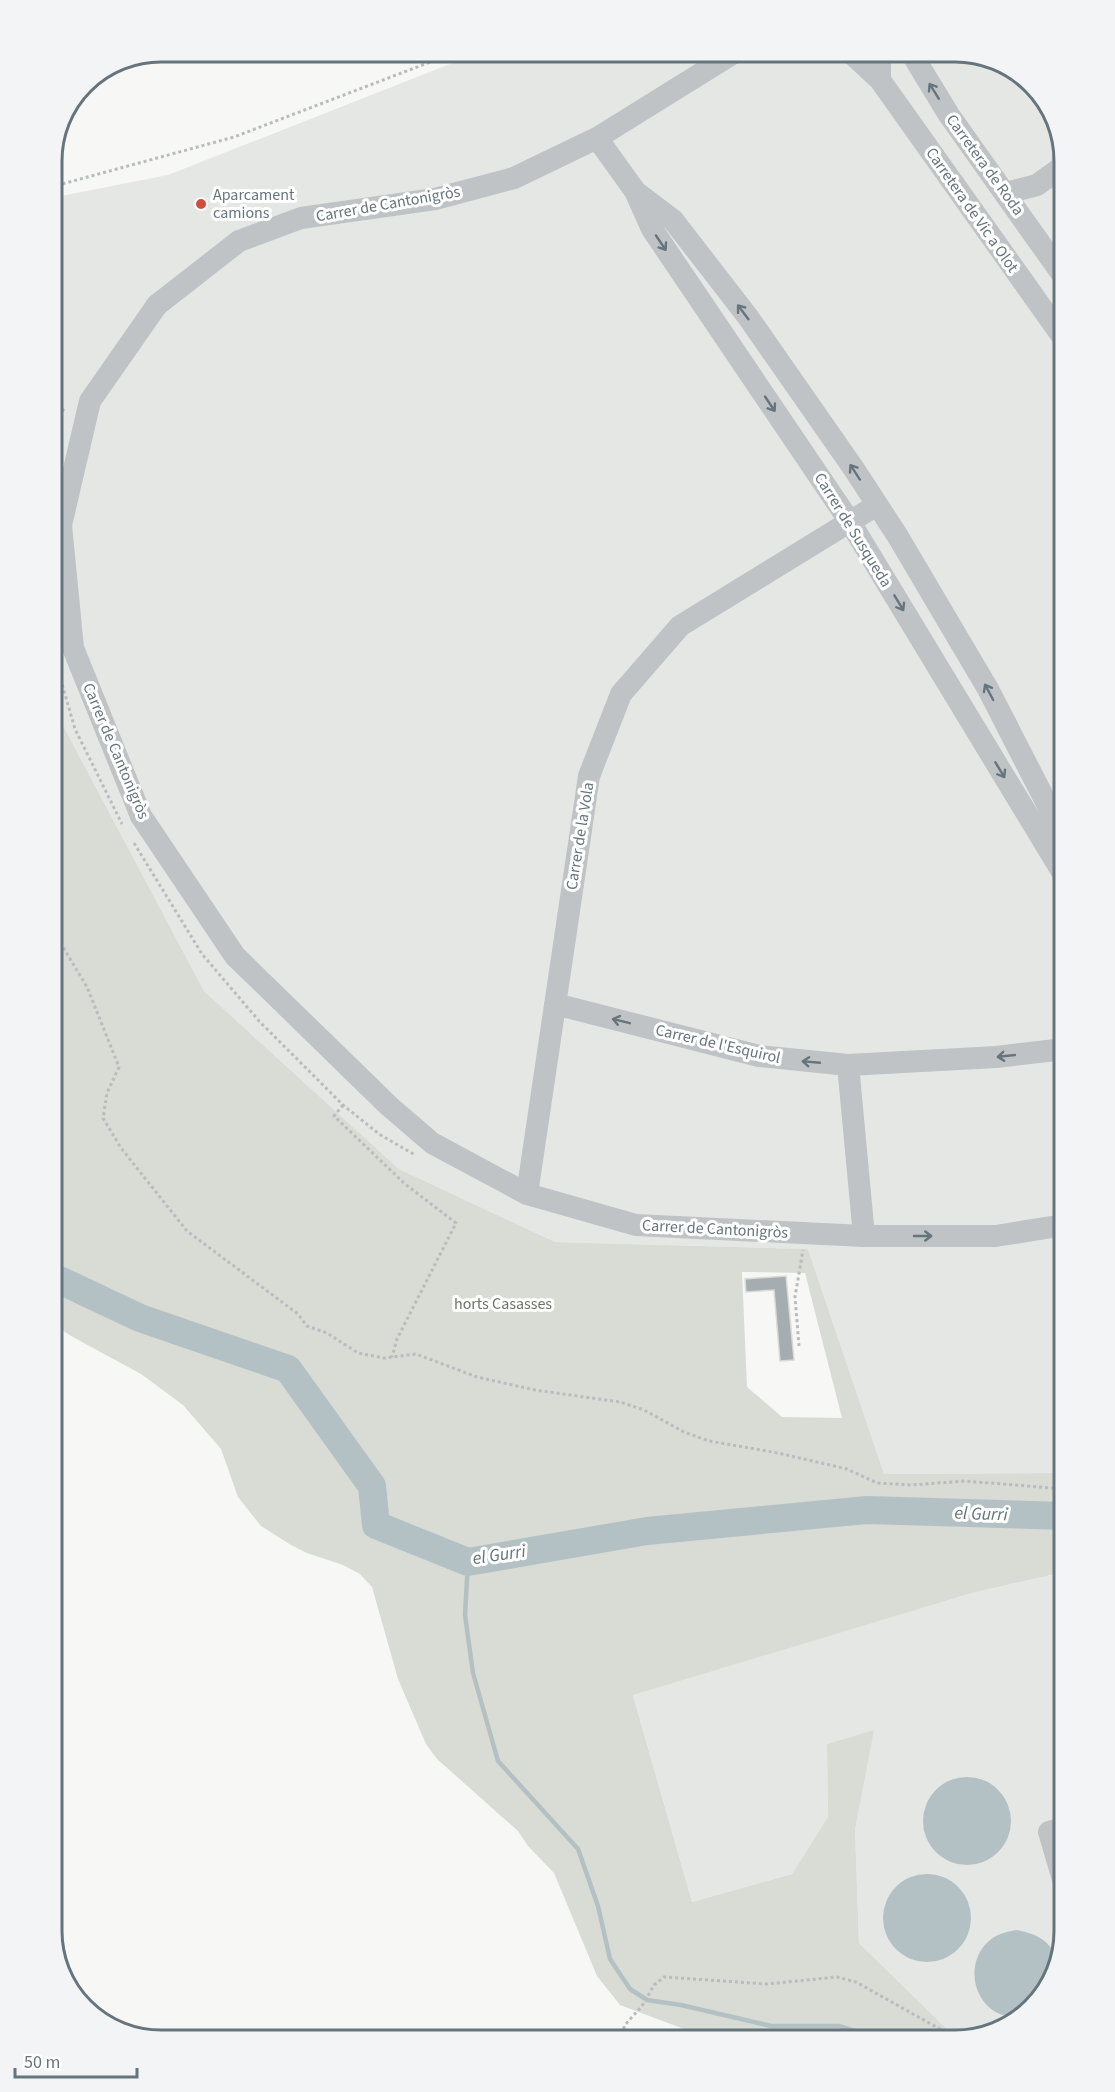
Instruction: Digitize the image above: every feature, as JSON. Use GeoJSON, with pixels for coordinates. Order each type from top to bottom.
{"type":"FeatureCollection","features":[{"type":"Feature","properties":{"kind":"street","name":"Carrer de Cantonigròs"},"geometry":{"type":"LineString","coordinates":[[62,521],[90,401],[157,305],[239,241],[301,218],[435,199],[514,178],[597,138],[719,62]]}},
{"type":"Feature","properties":{"kind":"street","name":"Carretera de Vic a Olot"},"geometry":{"type":"LineString","coordinates":[[861,62],[880,80],[1054,325]]}},
{"type":"Feature","properties":{"kind":"street"},"geometry":{"type":"LineString","coordinates":[[880,62],[880,80]]}},
{"type":"Feature","properties":{"kind":"street","name":"Carretera de Roda"},"geometry":{"type":"LineString","coordinates":[[917,62],[949,115],[1054,263]]}},
{"type":"Feature","properties":{"kind":"street","name":"Carrer de Susqueda"},"geometry":{"type":"LineString","coordinates":[[597,138],[635,191],[652,229],[850,522],[1054,859]]}},
{"type":"Feature","properties":{"kind":"street"},"geometry":{"type":"LineString","coordinates":[[1006,193],[1037,185],[1054,173]]}},
{"type":"Feature","properties":{"kind":"street","name":"Carrer de Susqueda"},"geometry":{"type":"LineString","coordinates":[[635,191],[673,220],[748,317],[854,469],[897,535],[988,689],[1054,818]]}},
{"type":"Feature","properties":{"kind":"street","name":"Carrer de la Vola"},"geometry":{"type":"LineString","coordinates":[[527,1194],[588,776],[621,694],[680,626],[877,505]]}},
{"type":"Feature","properties":{"kind":"street","name":"Carrer de Cantonigròs"},"geometry":{"type":"LineString","coordinates":[[62,535],[73,648],[141,816],[235,956],[389,1106],[432,1143],[527,1194],[636,1225],[864,1236],[996,1236],[1054,1227]]}},
{"type":"Feature","properties":{"kind":"street","name":"Carrer de l'Esquirol"},"geometry":{"type":"LineString","coordinates":[[555,1005],[759,1056],[848,1065],[996,1057],[1054,1050]]}},
{"type":"Feature","properties":{"kind":"street"},"geometry":{"type":"LineString","coordinates":[[848,1065],[864,1236]]}},
{"type":"Feature","properties":{"kind":"street"},"geometry":{"type":"LineString","coordinates":[[1054,1831],[1049,1832],[1054,1849]]}},
{"type":"Feature","properties":{"kind":"path"},"geometry":{"type":"LineString","coordinates":[[62,184],[234,137],[430,62]]}},
{"type":"Feature","properties":{"kind":"path"},"geometry":{"type":"LineString","coordinates":[[62,945],[87,987],[119,1067],[107,1093],[103,1118],[121,1148],[187,1231],[298,1314],[307,1326],[327,1333],[358,1353],[384,1358],[416,1354],[477,1377],[555,1393],[621,1402],[644,1410],[684,1432],[709,1441],[778,1453],[847,1469],[877,1483],[911,1485],[965,1481],[1054,1490]]}},
{"type":"Feature","properties":{"kind":"path"},"geometry":{"type":"LineString","coordinates":[[343,1105],[334,1116],[405,1184],[456,1224],[397,1339],[392,1357]]}},
{"type":"Feature","properties":{"kind":"path"},"geometry":{"type":"LineString","coordinates":[[799,1346],[795,1297],[801,1260]]}},
{"type":"Feature","properties":{"kind":"path"},"geometry":{"type":"LineString","coordinates":[[624,2030],[624,2026],[642,2006],[654,1985],[664,1977],[767,1984],[837,1977],[856,1982],[942,2030]]}},
{"type":"Feature","properties":{"kind":"shaded area"},"geometry":{"type":"Polygon","coordinates":[[[455,62],[961,62],[974,63],[1004,75],[1015,82],[1033,100],[1046,123],[1052,141],[1054,161],[1054,1473],[884,1474],[808,1249],[555,1242],[399,1169],[204,991],[62,724],[62,196],[168,175],[455,62]]]}},
{"type":"Feature","properties":{"kind":"shaded area"},"geometry":{"type":"Polygon","coordinates":[[[1054,1574],[1054,1931],[1050,1957],[1043,1975],[1029,1997],[1015,2010],[992,2023],[974,2029],[948,2030],[859,1943],[855,1830],[873,1731],[827,1744],[828,1817],[792,1874],[692,1902],[633,1694],[972,1593],[1054,1574]]]}},
{"type":"Feature","properties":{"kind":"shaded area"},"geometry":{"type":"Polygon","coordinates":[[[967,1777],[984,1781],[998,1790],[1007,1804],[1011,1821],[1007,1838],[998,1852],[984,1861],[967,1865],[950,1861],[936,1852],[927,1838],[923,1821],[927,1804],[936,1790],[950,1781],[967,1777]]]}},
{"type":"Feature","properties":{"kind":"shaded area"},"geometry":{"type":"Polygon","coordinates":[[[927,1874],[944,1878],[958,1887],[967,1901],[971,1918],[967,1935],[958,1949],[944,1958],[927,1962],[910,1958],[896,1949],[887,1935],[883,1918],[887,1901],[896,1887],[910,1878],[927,1874]]]}},
{"type":"Feature","properties":{"kind":"shaded area"},"geometry":{"type":"Polygon","coordinates":[[[1016,1930],[1029,1933],[1040,1938],[1052,1949],[1037,1986],[1029,1997],[1006,2016],[990,2008],[982,1999],[974,1975],[981,1950],[990,1940],[1005,1932],[1016,1930]]]}},
{"type":"Feature","properties":{"kind":"green space","name":"horts Casasses"},"geometry":{"type":"Polygon","coordinates":[[[62,724],[204,991],[399,1169],[555,1242],[808,1249],[884,1474],[1054,1473],[1054,1574],[972,1593],[633,1695],[692,1902],[792,1874],[828,1817],[827,1744],[874,1730],[855,1830],[859,1943],[948,2030],[687,2030],[620,2005],[597,1976],[554,1873],[528,1846],[518,1831],[437,1759],[426,1744],[398,1679],[372,1587],[360,1574],[343,1565],[307,1553],[261,1526],[238,1497],[221,1449],[183,1405],[141,1374],[62,1330],[62,724]],[[742,1272],[747,1387],[782,1417],[842,1418],[805,1273],[742,1272]]]}},
{"type":"Feature","properties":{"kind":"building"},"geometry":{"type":"Polygon","coordinates":[[[786,1276],[794,1360],[780,1361],[774,1290],[746,1292],[745,1279],[786,1276]]]}},
{"type":"Feature","properties":{"kind":"waterway","name":"el Gurri"},"geometry":{"type":"LineString","coordinates":[[62,1281],[140,1318],[288,1369],[372,1486],[376,1525],[468,1562],[647,1531],[867,1510],[1054,1516]]}},
{"type":"Feature","properties":{"kind":"waterway"},"geometry":{"type":"LineString","coordinates":[[468,1562],[465,1615],[473,1673],[498,1761],[578,1849],[598,1906],[610,1959],[630,1989],[647,2000],[681,2005],[771,2026],[839,2026],[852,2030]]}},
{"type":"Feature","properties":{"kind":"place","name":"Aparcament camions"},"geometry":{"type":"Point","coordinates":[201,204]}}]}
